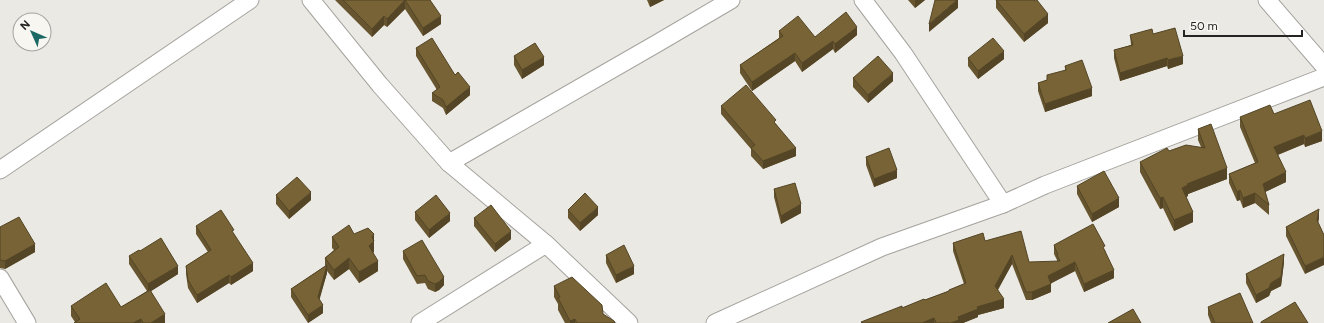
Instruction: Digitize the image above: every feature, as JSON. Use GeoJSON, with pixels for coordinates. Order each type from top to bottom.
{"type":"FeatureCollection","features":[{"type":"Feature","properties":{"kind":"street"},"geometry":{"type":"LineString","coordinates":[[0,170],[250,0]]}},
{"type":"Feature","properties":{"kind":"street"},"geometry":{"type":"LineString","coordinates":[[311,0],[380,85],[449,163],[546,244],[629,323]]}},
{"type":"Feature","properties":{"kind":"street"},"geometry":{"type":"LineString","coordinates":[[449,163],[731,0]]}},
{"type":"Feature","properties":{"kind":"street"},"geometry":{"type":"LineString","coordinates":[[863,0],[903,53],[1004,204]]}},
{"type":"Feature","properties":{"kind":"street"},"geometry":{"type":"LineString","coordinates":[[1267,0],[1324,66]]}},
{"type":"Feature","properties":{"kind":"street"},"geometry":{"type":"LineString","coordinates":[[715,323],[882,247],[1004,204],[1045,185],[1324,77]]}},
{"type":"Feature","properties":{"kind":"street"},"geometry":{"type":"LineString","coordinates":[[420,323],[546,244]]}},
{"type":"Feature","properties":{"kind":"street"},"geometry":{"type":"LineString","coordinates":[[0,278],[27,323]]}},
{"type":"Feature","properties":{"kind":"building"},"geometry":{"type":"Polygon","coordinates":[[[343,0],[405,0],[387,19],[384,16],[372,29],[343,0]]]}},
{"type":"Feature","properties":{"kind":"building"},"geometry":{"type":"Polygon","coordinates":[[[405,0],[430,0],[441,16],[423,28],[405,0]]]}},
{"type":"Feature","properties":{"kind":"building"},"geometry":{"type":"Polygon","coordinates":[[[935,0],[957,0],[929,24],[935,0]]]}},
{"type":"Feature","properties":{"kind":"building"},"geometry":{"type":"Polygon","coordinates":[[[996,0],[1037,0],[1048,14],[1024,34],[996,0]]]}},
{"type":"Feature","properties":{"kind":"building"},"geometry":{"type":"Polygon","coordinates":[[[846,12],[857,27],[835,44],[833,41],[802,63],[795,53],[752,82],[740,65],[783,36],[779,31],[798,16],[815,37],[846,12]]]}},
{"type":"Feature","properties":{"kind":"building"},"geometry":{"type":"Polygon","coordinates":[[[1175,28],[1183,56],[1168,60],[1167,58],[1120,73],[1114,50],[1133,45],[1130,35],[1152,29],[1153,34],[1175,28]]]}},
{"type":"Feature","properties":{"kind":"building"},"geometry":{"type":"Polygon","coordinates":[[[432,38],[455,75],[458,72],[470,87],[446,107],[443,100],[432,93],[440,87],[416,48],[432,38]]]}},
{"type":"Feature","properties":{"kind":"building"},"geometry":{"type":"Polygon","coordinates":[[[993,38],[1004,51],[978,71],[968,58],[993,38]]]}},
{"type":"Feature","properties":{"kind":"building"},"geometry":{"type":"Polygon","coordinates":[[[535,43],[544,57],[522,70],[514,56],[535,43]]]}},
{"type":"Feature","properties":{"kind":"building"},"geometry":{"type":"Polygon","coordinates":[[[878,56],[893,73],[868,95],[853,78],[878,56]]]}},
{"type":"Feature","properties":{"kind":"building"},"geometry":{"type":"Polygon","coordinates":[[[1082,60],[1092,88],[1045,104],[1038,83],[1047,80],[1047,75],[1066,70],[1065,66],[1082,60]]]}},
{"type":"Feature","properties":{"kind":"building"},"geometry":{"type":"Polygon","coordinates":[[[746,85],[776,120],[774,122],[796,148],[763,161],[751,148],[755,145],[721,106],[746,85]]]}},
{"type":"Feature","properties":{"kind":"building"},"geometry":{"type":"Polygon","coordinates":[[[1310,100],[1322,131],[1305,138],[1304,135],[1274,147],[1286,172],[1263,184],[1269,205],[1255,193],[1243,198],[1240,190],[1237,192],[1229,174],[1258,162],[1240,117],[1270,105],[1274,114],[1310,100]]]}},
{"type":"Feature","properties":{"kind":"building"},"geometry":{"type":"Polygon","coordinates":[[[1211,124],[1227,168],[1187,184],[1188,185],[1182,188],[1193,212],[1174,220],[1163,197],[1160,198],[1140,162],[1167,148],[1169,151],[1186,145],[1205,148],[1198,129],[1211,124]]]}},
{"type":"Feature","properties":{"kind":"building"},"geometry":{"type":"Polygon","coordinates":[[[889,148],[897,170],[874,179],[866,157],[889,148]]]}},
{"type":"Feature","properties":{"kind":"building"},"geometry":{"type":"Polygon","coordinates":[[[1104,171],[1119,198],[1092,214],[1077,186],[1104,171]]]}},
{"type":"Feature","properties":{"kind":"building"},"geometry":{"type":"Polygon","coordinates":[[[297,177],[311,192],[289,211],[276,195],[297,177]]]}},
{"type":"Feature","properties":{"kind":"building"},"geometry":{"type":"Polygon","coordinates":[[[795,183],[801,204],[781,216],[774,189],[795,183]]]}},
{"type":"Feature","properties":{"kind":"building"},"geometry":{"type":"Polygon","coordinates":[[[585,193],[598,207],[580,223],[568,210],[585,193]]]}},
{"type":"Feature","properties":{"kind":"building"},"geometry":{"type":"Polygon","coordinates":[[[436,195],[450,213],[429,230],[415,212],[436,195]]]}},
{"type":"Feature","properties":{"kind":"building"},"geometry":{"type":"Polygon","coordinates":[[[491,205],[511,231],[495,244],[474,218],[491,205]]]}},
{"type":"Feature","properties":{"kind":"building"},"geometry":{"type":"Polygon","coordinates":[[[1319,209],[1317,220],[1324,235],[1324,257],[1305,266],[1286,227],[1319,209]]]}},
{"type":"Feature","properties":{"kind":"building"},"geometry":{"type":"Polygon","coordinates":[[[221,210],[234,230],[232,231],[253,263],[231,277],[229,275],[197,295],[188,280],[186,266],[211,250],[196,226],[221,210]]]}},
{"type":"Feature","properties":{"kind":"building"},"geometry":{"type":"Polygon","coordinates":[[[19,217],[35,244],[5,261],[0,260],[0,227],[19,217]]]}},
{"type":"Feature","properties":{"kind":"building"},"geometry":{"type":"Polygon","coordinates":[[[1093,224],[1105,246],[1103,247],[1114,270],[1084,284],[1075,262],[1048,276],[1051,284],[1032,292],[1026,292],[1012,255],[995,286],[1004,299],[977,307],[978,309],[958,317],[959,320],[951,323],[936,323],[934,318],[922,323],[861,322],[902,306],[902,308],[924,299],[925,300],[966,283],[953,243],[983,233],[985,241],[1021,231],[1029,262],[1060,261],[1054,245],[1093,224]]]}},
{"type":"Feature","properties":{"kind":"building"},"geometry":{"type":"Polygon","coordinates":[[[349,225],[354,234],[368,228],[374,234],[372,237],[374,241],[369,246],[378,261],[359,272],[349,258],[334,270],[325,258],[339,247],[332,237],[349,225]]]}},
{"type":"Feature","properties":{"kind":"building"},"geometry":{"type":"Polygon","coordinates":[[[161,238],[178,266],[148,284],[129,256],[161,238]]]}},
{"type":"Feature","properties":{"kind":"building"},"geometry":{"type":"Polygon","coordinates":[[[422,240],[444,277],[435,284],[428,281],[425,275],[417,276],[403,251],[422,240]]]}},
{"type":"Feature","properties":{"kind":"building"},"geometry":{"type":"Polygon","coordinates":[[[624,245],[634,266],[616,275],[606,255],[624,245]]]}},
{"type":"Feature","properties":{"kind":"building"},"geometry":{"type":"Polygon","coordinates":[[[1284,254],[1281,277],[1271,283],[1269,288],[1256,295],[1246,274],[1284,254]]]}},
{"type":"Feature","properties":{"kind":"building"},"geometry":{"type":"Polygon","coordinates":[[[327,265],[318,297],[323,305],[308,315],[291,289],[327,265]]]}},
{"type":"Feature","properties":{"kind":"building"},"geometry":{"type":"Polygon","coordinates":[[[572,277],[602,305],[603,314],[615,323],[577,323],[575,319],[570,321],[558,298],[560,297],[554,286],[572,277]]]}},
{"type":"Feature","properties":{"kind":"building"},"geometry":{"type":"Polygon","coordinates":[[[106,283],[121,307],[150,290],[165,314],[151,323],[143,323],[141,319],[133,323],[74,323],[80,319],[71,306],[106,283]]]}},
{"type":"Feature","properties":{"kind":"building"},"geometry":{"type":"Polygon","coordinates":[[[1240,293],[1253,323],[1215,323],[1208,307],[1240,293]]]}},
{"type":"Feature","properties":{"kind":"building"},"geometry":{"type":"Polygon","coordinates":[[[1295,302],[1308,323],[1261,323],[1261,322],[1295,302]]]}},
{"type":"Feature","properties":{"kind":"building"},"geometry":{"type":"Polygon","coordinates":[[[1133,309],[1141,323],[1108,323],[1133,309]]]}}]}
